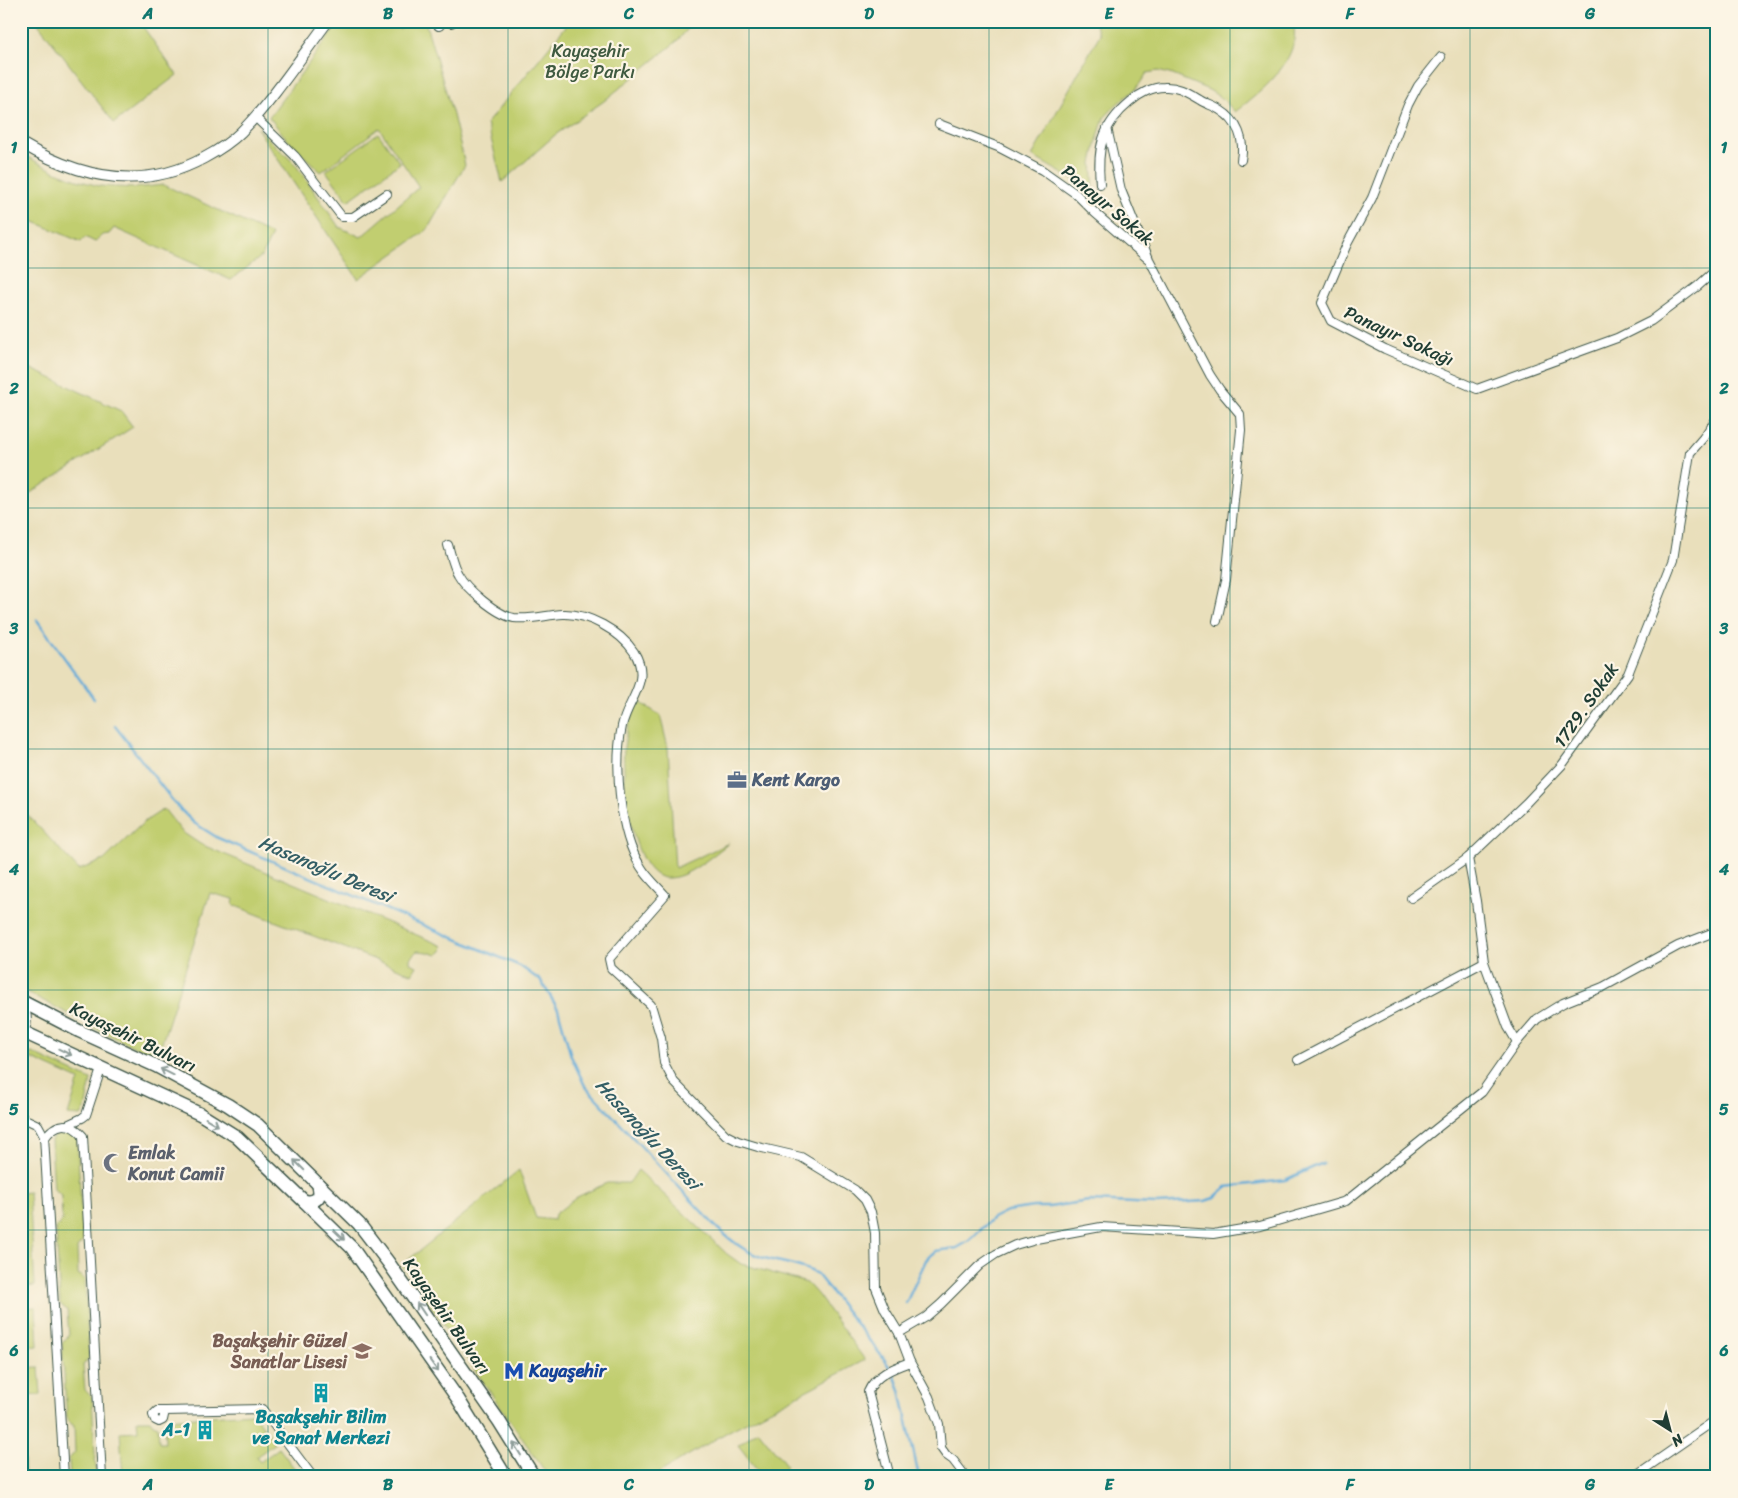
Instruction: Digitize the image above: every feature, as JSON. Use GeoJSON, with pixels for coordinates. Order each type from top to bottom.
{"type":"FeatureCollection","features":[{"type":"Feature","properties":{"kind":"main road","name":"Kayaşehir Bulvarı"},"geometry":{"type":"LineString","coordinates":[[21,1001],[79,1031],[156,1066],[228,1105],[258,1125],[359,1224],[388,1262],[499,1421],[534,1477]]}},
{"type":"Feature","properties":{"kind":"main road"},"geometry":{"type":"LineString","coordinates":[[22,1034],[200,1114],[237,1137],[352,1248],[458,1399],[506,1477]]}},
{"type":"Feature","properties":{"kind":"main road"},"geometry":{"type":"LineString","coordinates":[[304,1201],[315,1201],[318,1198],[320,1191],[318,1184]]}},
{"type":"Feature","properties":{"kind":"street"},"geometry":{"type":"LineString","coordinates":[[21,143],[62,165],[88,173],[120,178],[144,178],[181,169],[209,156],[240,134],[328,21]]}},
{"type":"Feature","properties":{"kind":"street","name":"Panayır Sokağı"},"geometry":{"type":"LineString","coordinates":[[1441,57],[1418,86],[1408,105],[1372,198],[1346,244],[1322,303],[1332,321],[1385,349],[1477,389],[1617,338],[1651,321],[1698,286],[1717,269]]}},
{"type":"Feature","properties":{"kind":"street"},"geometry":{"type":"LineString","coordinates":[[1100,184],[1099,152],[1107,128],[1114,118],[1137,96],[1162,87],[1176,87],[1220,110],[1229,117],[1241,138],[1243,148],[1240,160]]}},
{"type":"Feature","properties":{"kind":"street"},"geometry":{"type":"LineString","coordinates":[[255,117],[295,156],[342,217],[353,217],[387,194]]}},
{"type":"Feature","properties":{"kind":"street","name":"Panayır Sokak"},"geometry":{"type":"LineString","coordinates":[[939,124],[998,147],[1042,170],[1076,194],[1148,259]]}},
{"type":"Feature","properties":{"kind":"street"},"geometry":{"type":"LineString","coordinates":[[1107,128],[1121,190],[1148,259],[1210,375],[1240,414],[1241,430],[1226,580],[1217,621]]}},
{"type":"Feature","properties":{"kind":"street","name":"1729. Sokak"},"geometry":{"type":"LineString","coordinates":[[1412,898],[1468,858],[1562,766],[1628,674],[1673,560],[1690,453],[1704,438],[1717,418]]}},
{"type":"Feature","properties":{"kind":"street"},"geometry":{"type":"LineString","coordinates":[[448,546],[458,574],[467,586],[494,609],[512,618],[576,614],[599,623],[618,635],[633,650],[640,662],[641,677],[636,695],[622,725],[618,774],[620,798],[634,855],[641,867],[665,896],[609,959],[611,968],[650,1005],[661,1038],[664,1063],[674,1082],[726,1135],[738,1141],[801,1158],[855,1190],[865,1200],[871,1212],[875,1233],[876,1288],[885,1310],[899,1333],[910,1362],[929,1397],[938,1424],[941,1448],[966,1477]]}},
{"type":"Feature","properties":{"kind":"street"},"geometry":{"type":"LineString","coordinates":[[1468,858],[1484,962],[1508,1027],[1516,1042]]}},
{"type":"Feature","properties":{"kind":"street"},"geometry":{"type":"LineString","coordinates":[[899,1333],[926,1317],[980,1265],[996,1254],[1036,1239],[1101,1227],[1213,1234],[1260,1226],[1346,1201],[1482,1092],[1516,1042],[1537,1019],[1563,1004],[1603,987],[1678,946],[1717,931]]}},
{"type":"Feature","properties":{"kind":"street"},"geometry":{"type":"LineString","coordinates":[[1298,1060],[1484,962]]}},
{"type":"Feature","properties":{"kind":"street"},"geometry":{"type":"LineString","coordinates":[[21,1001],[26,1011],[26,1021],[22,1034]]}},
{"type":"Feature","properties":{"kind":"street"},"geometry":{"type":"LineString","coordinates":[[44,1139],[58,1126],[67,1125],[86,1115],[101,1069]]}},
{"type":"Feature","properties":{"kind":"street"},"geometry":{"type":"LineString","coordinates":[[21,1117],[38,1125],[43,1132],[44,1139],[64,1477]]}},
{"type":"Feature","properties":{"kind":"street"},"geometry":{"type":"LineString","coordinates":[[67,1125],[75,1128],[83,1136],[102,1477]]}},
{"type":"Feature","properties":{"kind":"street"},"geometry":{"type":"LineString","coordinates":[[890,1477],[868,1392],[871,1385],[881,1375],[910,1362]]}},
{"type":"Feature","properties":{"kind":"street"},"geometry":{"type":"LineString","coordinates":[[164,1410],[262,1409],[313,1477]]}},
{"type":"Feature","properties":{"kind":"street"},"geometry":{"type":"LineString","coordinates":[[1633,1477],[1717,1419]]}},
{"type":"Feature","properties":{"kind":"green space"},"geometry":{"type":"Polygon","coordinates":[[[36,21],[139,21],[177,75],[114,123],[36,21]]]}},
{"type":"Feature","properties":{"kind":"green space"},"geometry":{"type":"Polygon","coordinates":[[[340,21],[391,21],[399,29],[410,21],[425,21],[453,115],[465,165],[427,230],[358,279],[257,128],[295,164],[339,227],[361,237],[419,187],[379,128],[321,172],[290,143],[269,117],[340,21]]]}},
{"type":"Feature","properties":{"kind":"green space","name":"Kayaşehir Bölge Parkı"},"geometry":{"type":"Polygon","coordinates":[[[570,21],[695,21],[677,41],[604,101],[555,135],[502,182],[487,123],[570,21]]]}},
{"type":"Feature","properties":{"kind":"green space"},"geometry":{"type":"Polygon","coordinates":[[[1094,21],[1294,21],[1294,39],[1291,52],[1278,72],[1262,90],[1235,112],[1223,99],[1209,90],[1173,75],[1158,71],[1147,73],[1136,89],[1117,104],[1104,118],[1092,163],[1094,192],[1032,156],[1100,34],[1094,21]]]}},
{"type":"Feature","properties":{"kind":"green space"},"geometry":{"type":"Polygon","coordinates":[[[378,133],[400,163],[348,201],[326,171],[378,133]]]}},
{"type":"Feature","properties":{"kind":"green space"},"geometry":{"type":"Polygon","coordinates":[[[22,154],[56,172],[99,186],[134,188],[164,185],[272,235],[262,256],[231,280],[114,228],[109,234],[102,235],[95,242],[85,237],[81,242],[21,216],[22,154]]]}},
{"type":"Feature","properties":{"kind":"green space"},"geometry":{"type":"Polygon","coordinates":[[[21,364],[121,411],[133,427],[21,499],[21,364]]]}},
{"type":"Feature","properties":{"kind":"green space"},"geometry":{"type":"Polygon","coordinates":[[[640,699],[642,704],[660,715],[668,748],[675,868],[729,843],[691,871],[675,877],[667,878],[654,874],[644,861],[631,823],[625,780],[624,748],[630,718],[637,701],[640,699]]]}},
{"type":"Feature","properties":{"kind":"green space"},"geometry":{"type":"Polygon","coordinates":[[[21,808],[79,870],[104,860],[144,822],[164,809],[182,832],[200,844],[443,946],[442,951],[437,955],[417,951],[410,958],[410,963],[417,966],[412,974],[233,905],[234,899],[210,893],[157,1058],[21,989],[21,808]]]}},
{"type":"Feature","properties":{"kind":"green space"},"geometry":{"type":"Polygon","coordinates":[[[32,1053],[91,1080],[85,1109],[81,1116],[68,1115],[79,1080],[26,1056],[32,1053]]]}},
{"type":"Feature","properties":{"kind":"green space"},"geometry":{"type":"Polygon","coordinates":[[[64,1131],[71,1133],[77,1139],[83,1241],[77,1248],[78,1274],[85,1280],[89,1358],[83,1365],[85,1390],[92,1397],[96,1474],[94,1477],[70,1477],[69,1459],[75,1452],[74,1426],[67,1420],[62,1343],[69,1336],[67,1310],[60,1304],[56,1228],[62,1221],[61,1195],[54,1189],[51,1140],[56,1134],[64,1131]]]}},
{"type":"Feature","properties":{"kind":"green space"},"geometry":{"type":"Polygon","coordinates":[[[519,1170],[536,1218],[554,1220],[555,1214],[577,1197],[607,1183],[629,1183],[638,1170],[727,1254],[741,1264],[807,1283],[865,1360],[729,1431],[652,1477],[549,1477],[402,1265],[519,1170]]]}},
{"type":"Feature","properties":{"kind":"green space"},"geometry":{"type":"Polygon","coordinates":[[[29,1192],[35,1286],[21,1287],[21,1193],[29,1192]]]}},
{"type":"Feature","properties":{"kind":"green space"},"geometry":{"type":"Polygon","coordinates":[[[36,1307],[38,1346],[21,1347],[21,1308],[36,1307]]]}},
{"type":"Feature","properties":{"kind":"green space"},"geometry":{"type":"Polygon","coordinates":[[[39,1367],[41,1395],[21,1396],[21,1368],[39,1367]]]}},
{"type":"Feature","properties":{"kind":"green space"},"geometry":{"type":"Polygon","coordinates":[[[21,1412],[25,1477],[21,1477],[21,1412]]]}},
{"type":"Feature","properties":{"kind":"green space"},"geometry":{"type":"Polygon","coordinates":[[[253,1413],[275,1443],[256,1457],[260,1462],[279,1448],[301,1477],[123,1477],[120,1432],[138,1431],[137,1420],[150,1420],[158,1426],[159,1443],[165,1443],[164,1425],[167,1419],[253,1413]]]}},
{"type":"Feature","properties":{"kind":"green space"},"geometry":{"type":"Polygon","coordinates":[[[758,1430],[787,1466],[773,1477],[763,1477],[738,1445],[758,1430]]]}},
{"type":"Feature","properties":{"kind":"waterway","name":"Hasanoğlu Deresi"},"geometry":{"type":"LineString","coordinates":[[37,620],[94,699]]}},
{"type":"Feature","properties":{"kind":"waterway","name":"Hasanoğlu Deresi"},"geometry":{"type":"LineString","coordinates":[[115,726],[176,805],[194,823],[218,838],[520,966],[541,981],[558,1009],[571,1056],[585,1086],[728,1238],[755,1255],[803,1268],[817,1274],[884,1359],[894,1374],[900,1390],[919,1477]]}},
{"type":"Feature","properties":{"kind":"waterway"},"geometry":{"type":"LineString","coordinates":[[906,1303],[926,1260],[935,1251],[957,1248],[969,1241],[993,1218],[1007,1211],[1089,1201],[1157,1204],[1205,1201],[1214,1198],[1226,1187],[1285,1180],[1323,1163]]}},
{"type":"Feature","properties":{"kind":"place","name":"Kent Kargo"},"geometry":{"type":"Point","coordinates":[737,780]}},
{"type":"Feature","properties":{"kind":"place","name":"Emlak Konut Camii"},"geometry":{"type":"Point","coordinates":[113,1163]}},
{"type":"Feature","properties":{"kind":"place","name":"Başakşehir Güzel Sanatlar Lisesi"},"geometry":{"type":"Point","coordinates":[362,1351]}},
{"type":"Feature","properties":{"kind":"place","name":"Kayaşehir"},"geometry":{"type":"Point","coordinates":[514,1371]}},
{"type":"Feature","properties":{"kind":"place","name":"Başakşehir Bilim ve Sanat Merkezi"},"geometry":{"type":"Point","coordinates":[321,1393]}},
{"type":"Feature","properties":{"kind":"place","name":"A-1"},"geometry":{"type":"Point","coordinates":[205,1430]}}]}
